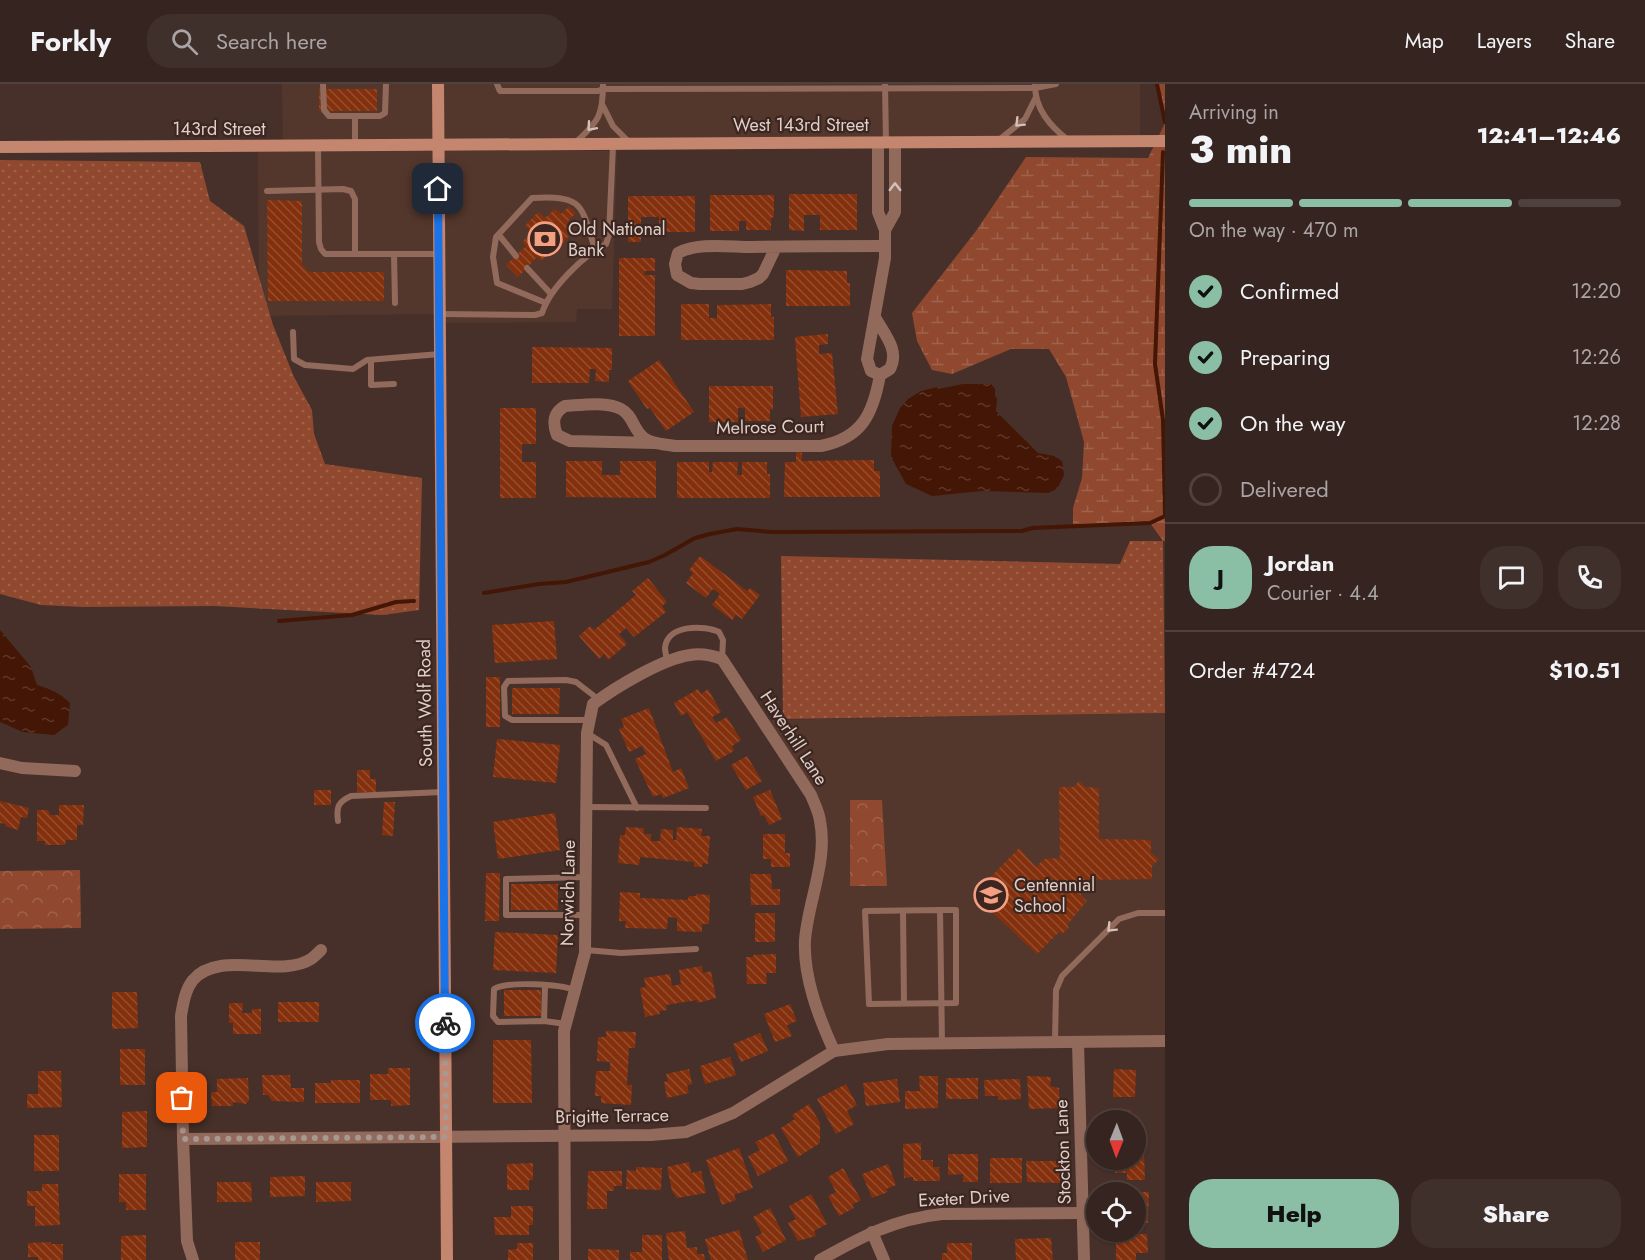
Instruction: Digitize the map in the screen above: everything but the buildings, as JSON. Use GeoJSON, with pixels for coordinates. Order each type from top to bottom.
{"type":"FeatureCollection","features":[{"type":"Feature","properties":{"kind":"main road","name":"South Wolf Road"},"geometry":{"type":"LineString","coordinates":[[438,84],[447,1260]]}},
{"type":"Feature","properties":{"kind":"main road","name":"West 143rd Street"},"geometry":{"type":"LineString","coordinates":[[438,146],[1165,141]]}},
{"type":"Feature","properties":{"kind":"main road","name":"143rd Street"},"geometry":{"type":"LineString","coordinates":[[0,147],[438,146]]}},
{"type":"Feature","properties":{"kind":"street"},"geometry":{"type":"LineString","coordinates":[[880,375],[871,371],[867,359],[883,275],[885,230],[878,212],[886,143]]}},
{"type":"Feature","properties":{"kind":"street"},"geometry":{"type":"LineString","coordinates":[[776,247],[763,274],[759,278],[742,284],[691,283],[677,275],[675,268],[678,253],[686,249],[776,247],[885,246]]}},
{"type":"Feature","properties":{"kind":"street","name":"Melrose Court"},"geometry":{"type":"LineString","coordinates":[[655,443],[643,437],[628,414],[610,406],[565,406],[559,409],[554,420],[556,435],[570,441],[655,443],[675,446],[792,447],[836,443],[859,428],[867,418],[873,406],[880,375],[890,369],[894,354],[893,348],[875,317]]}},
{"type":"Feature","properties":{"kind":"street"},"geometry":{"type":"LineString","coordinates":[[599,699],[687,655],[701,654],[722,659]]}},
{"type":"Feature","properties":{"kind":"street","name":"Haverhill Lane"},"geometry":{"type":"LineString","coordinates":[[722,659],[811,795],[820,820],[822,848],[805,941],[810,986],[816,1009],[834,1051]]}},
{"type":"Feature","properties":{"kind":"street","name":"Norwich Lane"},"geometry":{"type":"LineString","coordinates":[[565,1260],[564,1031],[585,950],[587,733],[593,704],[599,699]]}},
{"type":"Feature","properties":{"kind":"street"},"geometry":{"type":"LineString","coordinates":[[0,763],[22,768],[75,771]]}},
{"type":"Feature","properties":{"kind":"street"},"geometry":{"type":"LineString","coordinates":[[193,1260],[187,1241],[183,1139],[181,1016],[185,997],[193,980],[205,971],[219,967],[293,965],[310,960],[321,950]]}},
{"type":"Feature","properties":{"kind":"street","name":"Brigitte Terrace"},"geometry":{"type":"LineString","coordinates":[[183,1139],[651,1135],[686,1132],[733,1113],[834,1051],[888,1044],[1165,1041]]}},
{"type":"Feature","properties":{"kind":"street","name":"Stockton Lane"},"geometry":{"type":"LineString","coordinates":[[1078,1043],[1084,1260]]}},
{"type":"Feature","properties":{"kind":"street","name":"Exeter Drive"},"geometry":{"type":"LineString","coordinates":[[820,1260],[872,1232],[920,1216],[1083,1213]]}},
{"type":"Feature","properties":{"kind":"street"},"geometry":{"type":"LineString","coordinates":[[872,1232],[885,1260]]}},
{"type":"Feature","properties":{"kind":"lane"},"geometry":{"type":"LineString","coordinates":[[323,84],[324,110],[329,117],[380,116],[385,113],[386,84]]}},
{"type":"Feature","properties":{"kind":"lane"},"geometry":{"type":"LineString","coordinates":[[498,84],[501,92],[598,91],[603,86],[1035,86],[1056,84]]}},
{"type":"Feature","properties":{"kind":"lane"},"geometry":{"type":"LineString","coordinates":[[573,145],[598,119],[603,106],[603,86]]}},
{"type":"Feature","properties":{"kind":"lane"},"geometry":{"type":"LineString","coordinates":[[885,86],[886,143]]}},
{"type":"Feature","properties":{"kind":"lane"},"geometry":{"type":"LineString","coordinates":[[1035,86],[1036,97],[1043,114],[1055,130],[1070,141]]}},
{"type":"Feature","properties":{"kind":"lane"},"geometry":{"type":"LineString","coordinates":[[995,142],[1025,120],[1036,97]]}},
{"type":"Feature","properties":{"kind":"lane"},"geometry":{"type":"LineString","coordinates":[[603,106],[613,126],[631,144]]}},
{"type":"Feature","properties":{"kind":"lane"},"geometry":{"type":"LineString","coordinates":[[355,116],[355,146]]}},
{"type":"Feature","properties":{"kind":"lane"},"geometry":{"type":"LineString","coordinates":[[440,314],[535,315],[542,313],[551,294],[595,249],[606,244],[609,236],[613,144]]}},
{"type":"Feature","properties":{"kind":"lane"},"geometry":{"type":"LineString","coordinates":[[318,146],[321,249],[325,254],[439,254]]}},
{"type":"Feature","properties":{"kind":"lane"},"geometry":{"type":"LineString","coordinates":[[267,190],[343,189],[351,191],[355,199],[355,254]]}},
{"type":"Feature","properties":{"kind":"lane"},"geometry":{"type":"LineString","coordinates":[[546,303],[497,283],[493,257],[496,237],[532,198],[555,197],[573,201],[582,209],[595,249]]}},
{"type":"Feature","properties":{"kind":"lane"},"geometry":{"type":"LineString","coordinates":[[499,235],[516,256]]}},
{"type":"Feature","properties":{"kind":"lane"},"geometry":{"type":"LineString","coordinates":[[394,254],[395,303]]}},
{"type":"Feature","properties":{"kind":"lane"},"geometry":{"type":"LineString","coordinates":[[527,268],[551,294]]}},
{"type":"Feature","properties":{"kind":"lane"},"geometry":{"type":"LineString","coordinates":[[293,332],[294,359],[305,365],[353,369],[370,360],[440,354]]}},
{"type":"Feature","properties":{"kind":"lane"},"geometry":{"type":"LineString","coordinates":[[370,360],[371,385],[394,384]]}},
{"type":"Feature","properties":{"kind":"lane"},"geometry":{"type":"LineString","coordinates":[[667,663],[665,648],[671,636],[687,628],[697,627],[719,632],[723,640],[722,659]]}},
{"type":"Feature","properties":{"kind":"lane"},"geometry":{"type":"LineString","coordinates":[[590,720],[512,720],[505,716],[504,687],[508,681],[566,680],[576,682],[599,699]]}},
{"type":"Feature","properties":{"kind":"lane"},"geometry":{"type":"LineString","coordinates":[[587,733],[606,745],[637,808]]}},
{"type":"Feature","properties":{"kind":"lane"},"geometry":{"type":"LineString","coordinates":[[338,821],[336,809],[341,800],[351,796],[444,792]]}},
{"type":"Feature","properties":{"kind":"lane"},"geometry":{"type":"LineString","coordinates":[[587,807],[706,808]]}},
{"type":"Feature","properties":{"kind":"lane"},"geometry":{"type":"LineString","coordinates":[[586,877],[506,879],[506,915],[586,915]]}},
{"type":"Feature","properties":{"kind":"lane"},"geometry":{"type":"LineString","coordinates":[[903,910],[904,1003]]}},
{"type":"Feature","properties":{"kind":"lane"},"geometry":{"type":"LineString","coordinates":[[903,910],[956,910],[956,1003],[870,1004],[865,911],[903,910]]}},
{"type":"Feature","properties":{"kind":"lane"},"geometry":{"type":"LineString","coordinates":[[940,910],[942,1043]]}},
{"type":"Feature","properties":{"kind":"lane"},"geometry":{"type":"LineString","coordinates":[[1055,1043],[1056,990],[1062,976],[1119,919],[1138,913],[1165,913]]}},
{"type":"Feature","properties":{"kind":"lane"},"geometry":{"type":"LineString","coordinates":[[585,950],[621,953],[696,949]]}},
{"type":"Feature","properties":{"kind":"lane"},"geometry":{"type":"LineString","coordinates":[[544,1021],[545,985]]}},
{"type":"Feature","properties":{"kind":"lane"},"geometry":{"type":"LineString","coordinates":[[566,1024],[544,1021],[498,1022],[493,1016],[494,989],[500,986],[545,985],[575,990]]}},
{"type":"Feature","properties":{"kind":"shaded area"},"geometry":{"type":"Polygon","coordinates":[[[282,84],[433,84],[434,141],[283,143],[282,84]]]}},
{"type":"Feature","properties":{"kind":"shaded area"},"geometry":{"type":"Polygon","coordinates":[[[442,84],[1140,84],[1140,137],[443,142],[442,84]]]}},
{"type":"Feature","properties":{"kind":"shaded area"},"geometry":{"type":"Polygon","coordinates":[[[443,150],[617,151],[612,309],[577,309],[576,322],[444,323],[443,150]]]}},
{"type":"Feature","properties":{"kind":"shaded area"},"geometry":{"type":"Polygon","coordinates":[[[258,151],[434,151],[434,314],[259,316],[258,151]]]}},
{"type":"Feature","properties":{"kind":"shaded area","name":"Centennial School"},"geometry":{"type":"Polygon","coordinates":[[[1165,713],[1165,1038],[835,1048],[819,1008],[808,942],[824,821],[766,720],[1165,713]]]}},
{"type":"Feature","properties":{"kind":"green space"},"geometry":{"type":"Polygon","coordinates":[[[1157,84],[1165,84],[1165,122],[1157,84]]]}},
{"type":"Feature","properties":{"kind":"green space"},"geometry":{"type":"Polygon","coordinates":[[[1165,123],[1165,541],[1163,541],[1150,523],[1073,527],[1073,508],[1082,478],[1084,442],[1066,377],[1049,349],[1011,349],[952,374],[932,370],[917,341],[912,313],[976,231],[1026,157],[1148,158],[1165,123]]]}},
{"type":"Feature","properties":{"kind":"green space"},"geometry":{"type":"Polygon","coordinates":[[[0,160],[200,162],[210,201],[244,226],[273,325],[294,377],[312,410],[314,434],[325,464],[422,478],[419,610],[383,615],[214,606],[83,607],[41,605],[0,594],[0,160]]]}},
{"type":"Feature","properties":{"kind":"green space"},"geometry":{"type":"Polygon","coordinates":[[[1130,541],[1163,541],[1165,713],[783,719],[781,556],[1120,564],[1130,541]]]}},
{"type":"Feature","properties":{"kind":"green space"},"geometry":{"type":"Polygon","coordinates":[[[850,800],[882,800],[887,886],[850,886],[850,800]]]}},
{"type":"Feature","properties":{"kind":"green space"},"geometry":{"type":"Polygon","coordinates":[[[80,870],[81,928],[0,929],[0,871],[80,870]]]}},
{"type":"Feature","properties":{"kind":"water"},"geometry":{"type":"Polygon","coordinates":[[[963,384],[991,384],[997,398],[996,411],[1038,453],[1054,456],[1062,461],[1064,475],[1057,489],[1048,493],[982,491],[932,496],[906,484],[891,457],[892,426],[900,408],[908,399],[921,391],[963,384]]]}},
{"type":"Feature","properties":{"kind":"water"},"geometry":{"type":"Polygon","coordinates":[[[0,630],[31,667],[37,685],[55,692],[70,703],[68,725],[54,735],[23,732],[0,722],[0,630]]]}},
{"type":"Feature","properties":{"kind":"waterway"},"geometry":{"type":"LineString","coordinates":[[1157,84],[1165,122]]}},
{"type":"Feature","properties":{"kind":"waterway"},"geometry":{"type":"LineString","coordinates":[[1163,152],[1155,364],[1163,420],[1165,515]]}},
{"type":"Feature","properties":{"kind":"waterway"},"geometry":{"type":"LineString","coordinates":[[484,593],[566,582],[649,562],[695,538],[737,529],[772,532],[1022,531],[1032,528],[1150,523],[1165,516]]}},
{"type":"Feature","properties":{"kind":"waterway"},"geometry":{"type":"LineString","coordinates":[[279,621],[352,615],[396,602],[414,601]]}},
{"type":"Feature","properties":{"kind":"way so far"},"geometry":{"type":"LineString","coordinates":[[182,1098],[183,1139],[446,1137],[445,1023]]}},
{"type":"Feature","properties":{"kind":"place","name":"Old National Bank"},"geometry":{"type":"Point","coordinates":[545,239]}},
{"type":"Feature","properties":{"kind":"place","name":"Centennial School"},"geometry":{"type":"Point","coordinates":[991,895]}},
{"type":"Feature","properties":{"kind":"route"},"geometry":{"type":"LineString","coordinates":[[438,189],[445,1023]]}}]}
